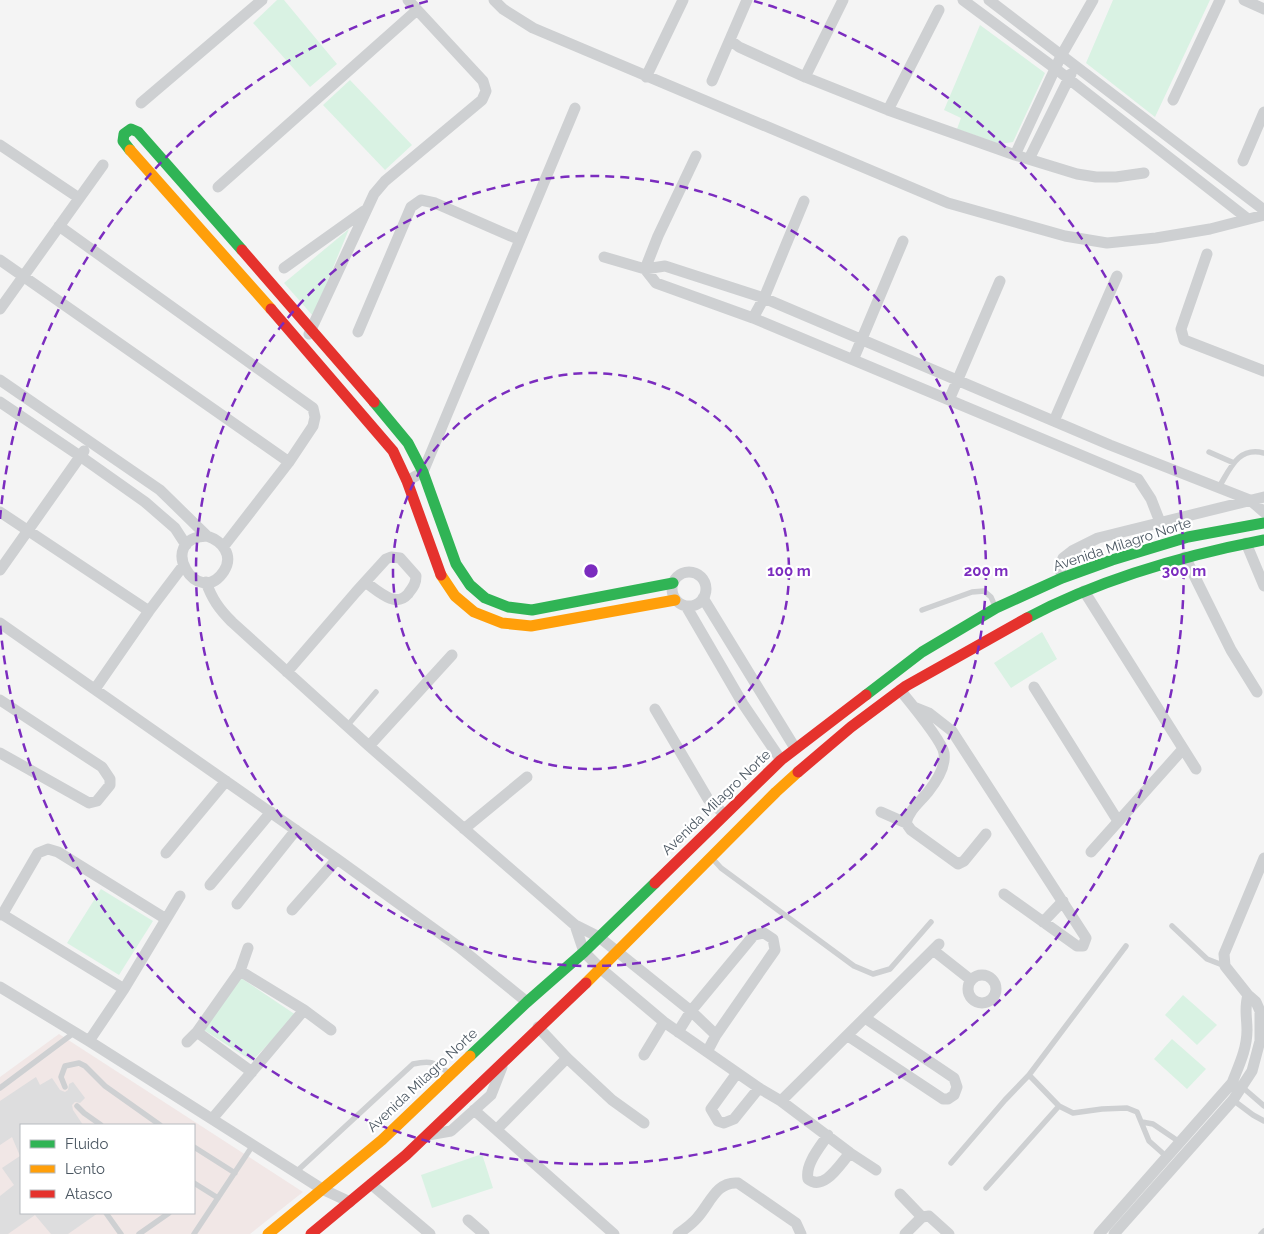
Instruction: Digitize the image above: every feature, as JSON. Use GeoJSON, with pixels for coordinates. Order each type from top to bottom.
{"type":"FeatureCollection","features":[{"type":"Feature","properties":{"kind":"main road"},"geometry":{"type":"LineString","coordinates":[[673,583],[532,610],[508,607],[485,598],[470,585],[456,564],[424,472],[408,443],[312,329],[138,132],[131,129],[127,130],[123,137],[125,144],[302,344],[393,451],[407,481],[441,576],[455,596],[474,612],[502,624],[531,626],[675,600]]}},
{"type":"Feature","properties":{"kind":"main road","name":"Avenida Milagro Norte"},"geometry":{"type":"LineString","coordinates":[[268,1234],[382,1140],[527,1002],[584,952],[781,760],[922,652],[996,608],[1062,578],[1112,560],[1188,538],[1264,523]]}},
{"type":"Feature","properties":{"kind":"main road"},"geometry":{"type":"LineString","coordinates":[[311,1234],[406,1155],[538,1027],[618,953],[710,857],[792,777],[900,690],[1004,629],[1084,590],[1131,572],[1185,557],[1264,540]]}},
{"type":"Feature","properties":{"kind":"street"},"geometry":{"type":"LineString","coordinates":[[141,103],[262,0]]}},
{"type":"Feature","properties":{"kind":"street"},"geometry":{"type":"LineString","coordinates":[[302,344],[312,329],[374,194],[385,181],[482,100],[486,91],[483,81],[408,0]]}},
{"type":"Feature","properties":{"kind":"street"},"geometry":{"type":"LineString","coordinates":[[494,0],[503,9],[533,28],[948,203],[1065,236],[1107,243],[1156,238],[1210,229],[1264,214]]}},
{"type":"Feature","properties":{"kind":"street"},"geometry":{"type":"LineString","coordinates":[[646,77],[683,0]]}},
{"type":"Feature","properties":{"kind":"street"},"geometry":{"type":"LineString","coordinates":[[712,81],[748,0]]}},
{"type":"Feature","properties":{"kind":"street"},"geometry":{"type":"LineString","coordinates":[[805,77],[843,0]]}},
{"type":"Feature","properties":{"kind":"street"},"geometry":{"type":"LineString","coordinates":[[963,0],[1056,69],[1248,219]]}},
{"type":"Feature","properties":{"kind":"street"},"geometry":{"type":"LineString","coordinates":[[989,0],[1264,210]]}},
{"type":"Feature","properties":{"kind":"street"},"geometry":{"type":"LineString","coordinates":[[1173,100],[1220,0]]}},
{"type":"Feature","properties":{"kind":"street"},"geometry":{"type":"LineString","coordinates":[[1244,0],[1264,9]]}},
{"type":"Feature","properties":{"kind":"street"},"geometry":{"type":"LineString","coordinates":[[1015,155],[1062,56],[1091,1]]}},
{"type":"Feature","properties":{"kind":"street"},"geometry":{"type":"LineString","coordinates":[[218,187],[417,10]]}},
{"type":"Feature","properties":{"kind":"street"},"geometry":{"type":"LineString","coordinates":[[888,110],[938,10]]}},
{"type":"Feature","properties":{"kind":"street"},"geometry":{"type":"LineString","coordinates":[[730,40],[739,47],[805,77],[888,110],[1029,160],[1077,174],[1096,177],[1116,177],[1144,173]]}},
{"type":"Feature","properties":{"kind":"street"},"geometry":{"type":"LineString","coordinates":[[1029,160],[1076,66]]}},
{"type":"Feature","properties":{"kind":"street"},"geometry":{"type":"LineString","coordinates":[[407,481],[424,472],[575,108]]}},
{"type":"Feature","properties":{"kind":"street"},"geometry":{"type":"LineString","coordinates":[[1243,161],[1264,112]]}},
{"type":"Feature","properties":{"kind":"street"},"geometry":{"type":"LineString","coordinates":[[0,145],[78,198]]}},
{"type":"Feature","properties":{"kind":"street"},"geometry":{"type":"LineString","coordinates":[[646,269],[658,236],[696,156]]}},
{"type":"Feature","properties":{"kind":"street"},"geometry":{"type":"LineString","coordinates":[[0,309],[103,165]]}},
{"type":"Feature","properties":{"kind":"street"},"geometry":{"type":"LineString","coordinates":[[1232,207],[1246,196]]}},
{"type":"Feature","properties":{"kind":"street"},"geometry":{"type":"LineString","coordinates":[[358,332],[411,207],[415,203],[421,200],[435,203],[520,240]]}},
{"type":"Feature","properties":{"kind":"street"},"geometry":{"type":"LineString","coordinates":[[753,318],[764,298],[804,200]]}},
{"type":"Feature","properties":{"kind":"street"},"geometry":{"type":"LineString","coordinates":[[284,268],[366,210]]}},
{"type":"Feature","properties":{"kind":"street"},"geometry":{"type":"LineString","coordinates":[[59,226],[313,408],[315,422],[290,462],[224,546]]}},
{"type":"Feature","properties":{"kind":"street"},"geometry":{"type":"LineString","coordinates":[[853,360],[903,240]]}},
{"type":"Feature","properties":{"kind":"street"},"geometry":{"type":"LineString","coordinates":[[1207,254],[1181,329],[1184,340],[1264,371]]}},
{"type":"Feature","properties":{"kind":"street"},"geometry":{"type":"LineString","coordinates":[[604,257],[646,269],[665,266],[764,298],[1110,445],[1250,500],[1264,512]]}},
{"type":"Feature","properties":{"kind":"street"},"geometry":{"type":"LineString","coordinates":[[0,260],[290,462]]}},
{"type":"Feature","properties":{"kind":"street"},"geometry":{"type":"LineString","coordinates":[[646,269],[656,283],[753,318],[1138,479],[1151,499],[1160,522]]}},
{"type":"Feature","properties":{"kind":"street"},"geometry":{"type":"LineString","coordinates":[[1054,421],[1117,276]]}},
{"type":"Feature","properties":{"kind":"street"},"geometry":{"type":"LineString","coordinates":[[949,400],[1000,280]]}},
{"type":"Feature","properties":{"kind":"street"},"geometry":{"type":"LineString","coordinates":[[0,380],[160,490],[208,536],[217,539],[224,546],[228,556],[226,569],[217,578],[206,582],[192,578],[183,566],[182,559],[186,545],[195,538],[208,536]]}},
{"type":"Feature","properties":{"kind":"street"},"geometry":{"type":"LineString","coordinates":[[0,402],[151,507],[175,528],[186,545]]}},
{"type":"Feature","properties":{"kind":"street"},"geometry":{"type":"LineString","coordinates":[[0,570],[90,442]]}},
{"type":"Feature","properties":{"kind":"street"},"geometry":{"type":"LineString","coordinates":[[1100,463],[1110,445]]}},
{"type":"Feature","properties":{"kind":"street"},"geometry":{"type":"LineString","coordinates":[[1062,578],[1060,568],[1062,558],[1072,550],[1098,538],[1264,497]]}},
{"type":"Feature","properties":{"kind":"street"},"geometry":{"type":"LineString","coordinates":[[0,512],[149,611]]}},
{"type":"Feature","properties":{"kind":"street"},"geometry":{"type":"LineString","coordinates":[[1246,543],[1264,586]]}},
{"type":"Feature","properties":{"kind":"street"},"geometry":{"type":"LineString","coordinates":[[1185,557],[1231,650],[1257,692]]}},
{"type":"Feature","properties":{"kind":"street"},"geometry":{"type":"LineString","coordinates":[[95,689],[183,566]]}},
{"type":"Feature","properties":{"kind":"street"},"geometry":{"type":"LineString","coordinates":[[684,572],[698,574],[703,579],[705,585],[706,592],[703,598],[692,606],[686,606],[675,600],[672,593],[673,583],[678,575],[684,572]]}},
{"type":"Feature","properties":{"kind":"street"},"geometry":{"type":"LineString","coordinates":[[206,582],[211,598],[219,609],[346,726],[575,925],[599,937],[691,1011],[716,1035]]}},
{"type":"Feature","properties":{"kind":"street"},"geometry":{"type":"LineString","coordinates":[[287,672],[365,582]]}},
{"type":"Feature","properties":{"kind":"street"},"geometry":{"type":"LineString","coordinates":[[1084,590],[1196,769]]}},
{"type":"Feature","properties":{"kind":"street"},"geometry":{"type":"LineString","coordinates":[[703,598],[795,748]]}},
{"type":"Feature","properties":{"kind":"street"},"geometry":{"type":"LineString","coordinates":[[686,606],[743,704],[781,760]]}},
{"type":"Feature","properties":{"kind":"street"},"geometry":{"type":"LineString","coordinates":[[0,623],[337,858],[459,947],[527,1002]]}},
{"type":"Feature","properties":{"kind":"street"},"geometry":{"type":"LineString","coordinates":[[369,746],[452,655]]}},
{"type":"Feature","properties":{"kind":"street"},"geometry":{"type":"LineString","coordinates":[[1034,687],[1118,821]]}},
{"type":"Feature","properties":{"kind":"street"},"geometry":{"type":"LineString","coordinates":[[900,690],[914,707],[944,752],[943,765],[938,778],[908,816],[906,823]]}},
{"type":"Feature","properties":{"kind":"street"},"geometry":{"type":"LineString","coordinates":[[0,700],[102,767],[110,779],[110,785],[97,801],[89,802],[0,753]]}},
{"type":"Feature","properties":{"kind":"street"},"geometry":{"type":"LineString","coordinates":[[914,707],[929,713],[952,731],[1086,938],[1083,946],[1076,946],[1004,894]]}},
{"type":"Feature","properties":{"kind":"street"},"geometry":{"type":"LineString","coordinates":[[655,709],[708,799],[724,814]]}},
{"type":"Feature","properties":{"kind":"street"},"geometry":{"type":"LineString","coordinates":[[1091,852],[1183,749]]}},
{"type":"Feature","properties":{"kind":"street"},"geometry":{"type":"LineString","coordinates":[[464,829],[527,777]]}},
{"type":"Feature","properties":{"kind":"street"},"geometry":{"type":"LineString","coordinates":[[166,853],[226,781]]}},
{"type":"Feature","properties":{"kind":"street"},"geometry":{"type":"LineString","coordinates":[[210,885],[271,812]]}},
{"type":"Feature","properties":{"kind":"street"},"geometry":{"type":"LineString","coordinates":[[881,812],[906,823],[911,830],[958,864],[964,860],[986,834]]}},
{"type":"Feature","properties":{"kind":"street"},"geometry":{"type":"LineString","coordinates":[[237,904],[296,830]]}},
{"type":"Feature","properties":{"kind":"street"},"geometry":{"type":"LineString","coordinates":[[124,989],[1,914],[38,853],[48,849],[58,852],[166,919]]}},
{"type":"Feature","properties":{"kind":"street"},"geometry":{"type":"LineString","coordinates":[[292,910],[337,858]]}},
{"type":"Feature","properties":{"kind":"street"},"geometry":{"type":"LineString","coordinates":[[1099,1234],[1224,1092],[1238,1084],[1252,1072],[1260,1041],[1260,1011],[1256,1002],[1225,966],[1224,954],[1264,858]]}},
{"type":"Feature","properties":{"kind":"street"},"geometry":{"type":"LineString","coordinates":[[89,1041],[124,989],[180,896]]}},
{"type":"Feature","properties":{"kind":"street"},"geometry":{"type":"LineString","coordinates":[[1043,922],[1063,902]]}},
{"type":"Feature","properties":{"kind":"street"},"geometry":{"type":"LineString","coordinates":[[575,925],[584,952],[600,968],[664,1022],[759,1088],[781,1101],[850,1153],[876,1170]]}},
{"type":"Feature","properties":{"kind":"street"},"geometry":{"type":"LineString","coordinates":[[678,1032],[691,1011],[754,935],[764,933],[773,939],[775,950],[716,1035],[707,1052]]}},
{"type":"Feature","properties":{"kind":"street"},"geometry":{"type":"LineString","coordinates":[[781,1101],[936,947],[971,980]]}},
{"type":"Feature","properties":{"kind":"street"},"geometry":{"type":"LineString","coordinates":[[187,1042],[197,1032],[240,971],[248,948]]}},
{"type":"Feature","properties":{"kind":"street"},"geometry":{"type":"LineString","coordinates":[[240,971],[304,1010],[331,1030]]}},
{"type":"Feature","properties":{"kind":"street"},"geometry":{"type":"LineString","coordinates":[[0,987],[75,1032],[322,1189],[350,1202]]}},
{"type":"Feature","properties":{"kind":"street"},"geometry":{"type":"LineString","coordinates":[[1114,1234],[1233,1100],[1238,1084],[1239,1066],[1244,1053],[1247,1032],[1245,1006],[1248,995]]}},
{"type":"Feature","properties":{"kind":"street"},"geometry":{"type":"LineString","coordinates":[[212,1119],[304,1010]]}},
{"type":"Feature","properties":{"kind":"street"},"geometry":{"type":"LineString","coordinates":[[848,1036],[942,1099],[948,1099],[954,1095],[957,1087],[954,1078],[866,1018]]}},
{"type":"Feature","properties":{"kind":"street"},"geometry":{"type":"LineString","coordinates":[[644,1055],[664,1022]]}},
{"type":"Feature","properties":{"kind":"street"},"geometry":{"type":"LineString","coordinates":[[538,1027],[567,1058],[612,1100],[644,1123]]}},
{"type":"Feature","properties":{"kind":"street"},"geometry":{"type":"LineString","coordinates":[[1247,1032],[1260,1030]]}},
{"type":"Feature","properties":{"kind":"street"},"geometry":{"type":"LineString","coordinates":[[197,1032],[252,1072]]}},
{"type":"Feature","properties":{"kind":"street"},"geometry":{"type":"LineString","coordinates":[[497,1129],[567,1058]]}},
{"type":"Feature","properties":{"kind":"street"},"geometry":{"type":"LineString","coordinates":[[427,1135],[451,1131],[491,1095],[504,1060]]}},
{"type":"Feature","properties":{"kind":"street"},"geometry":{"type":"LineString","coordinates":[[1239,1066],[1252,1072]]}},
{"type":"Feature","properties":{"kind":"street"},"geometry":{"type":"LineString","coordinates":[[737,1073],[711,1110],[718,1121],[724,1123],[734,1119],[759,1088]]}},
{"type":"Feature","properties":{"kind":"street"},"geometry":{"type":"LineString","coordinates":[[474,1110],[614,1234]]}},
{"type":"Feature","properties":{"kind":"street"},"geometry":{"type":"LineString","coordinates":[[828,1135],[811,1162],[807,1174],[808,1179],[813,1183],[820,1183],[830,1177],[850,1153]]}},
{"type":"Feature","properties":{"kind":"street"},"geometry":{"type":"LineString","coordinates":[[678,1234],[696,1220],[719,1189],[729,1182],[738,1183],[796,1224],[801,1234]]}},
{"type":"Feature","properties":{"kind":"street"},"geometry":{"type":"LineString","coordinates":[[371,1184],[430,1234]]}},
{"type":"Feature","properties":{"kind":"street"},"geometry":{"type":"LineString","coordinates":[[900,1194],[922,1217]]}},
{"type":"Feature","properties":{"kind":"street"},"geometry":{"type":"LineString","coordinates":[[905,1234],[922,1217],[929,1216],[949,1234]]}},
{"type":"Feature","properties":{"kind":"street"},"geometry":{"type":"LineString","coordinates":[[468,1220],[484,1234]]}},
{"type":"Feature","properties":{"kind":"lane"},"geometry":{"type":"LineString","coordinates":[[1209,452],[1234,463]]}},
{"type":"Feature","properties":{"kind":"lane"},"geometry":{"type":"LineString","coordinates":[[1219,487],[1234,463],[1247,452],[1264,453]]}},
{"type":"Feature","properties":{"kind":"lane"},"geometry":{"type":"LineString","coordinates":[[922,610],[972,592],[984,591],[991,597],[996,608]]}},
{"type":"Feature","properties":{"kind":"lane"},"geometry":{"type":"LineString","coordinates":[[346,726],[356,718],[376,692]]}},
{"type":"Feature","properties":{"kind":"lane"},"geometry":{"type":"LineString","coordinates":[[710,857],[722,868],[854,966],[873,974],[890,969],[931,922]]}},
{"type":"Feature","properties":{"kind":"lane"},"geometry":{"type":"LineString","coordinates":[[1172,926],[1207,959],[1225,966]]}},
{"type":"Feature","properties":{"kind":"lane"},"geometry":{"type":"LineString","coordinates":[[951,1163],[1029,1075],[1126,946]]}},
{"type":"Feature","properties":{"kind":"lane"},"geometry":{"type":"LineString","coordinates":[[0,1088],[75,1032]]}},
{"type":"Feature","properties":{"kind":"lane"},"geometry":{"type":"LineString","coordinates":[[296,1172],[413,1064],[425,1061],[435,1062],[450,1074]]}},
{"type":"Feature","properties":{"kind":"lane"},"geometry":{"type":"LineString","coordinates":[[65,1087],[60,1077],[65,1066],[79,1063],[85,1066],[105,1086],[159,1124]]}},
{"type":"Feature","properties":{"kind":"lane"},"geometry":{"type":"LineString","coordinates":[[1029,1075],[1059,1106],[1073,1114],[1102,1109],[1127,1108],[1137,1112],[1149,1141],[1175,1165]]}},
{"type":"Feature","properties":{"kind":"lane"},"geometry":{"type":"LineString","coordinates":[[1238,1084],[1264,1106]]}},
{"type":"Feature","properties":{"kind":"lane"},"geometry":{"type":"LineString","coordinates":[[1224,1092],[1253,1115],[1264,1121]]}},
{"type":"Feature","properties":{"kind":"lane"},"geometry":{"type":"LineString","coordinates":[[77,1106],[100,1124]]}},
{"type":"Feature","properties":{"kind":"lane"},"geometry":{"type":"LineString","coordinates":[[986,1188],[1059,1106]]}},
{"type":"Feature","properties":{"kind":"lane"},"geometry":{"type":"LineString","coordinates":[[1142,1122],[1153,1124],[1179,1141],[1188,1150]]}},
{"type":"Feature","properties":{"kind":"lane"},"geometry":{"type":"LineString","coordinates":[[194,1234],[253,1145]]}},
{"type":"Feature","properties":{"kind":"lane"},"geometry":{"type":"LineString","coordinates":[[195,1148],[235,1173]]}},
{"type":"Feature","properties":{"kind":"lane"},"geometry":{"type":"LineString","coordinates":[[195,1184],[218,1198]]}},
{"type":"Feature","properties":{"kind":"lane"},"geometry":{"type":"LineString","coordinates":[[107,1214],[122,1234]]}},
{"type":"Feature","properties":{"kind":"lane"},"geometry":{"type":"LineString","coordinates":[[139,1234],[168,1214]]}},
{"type":"Feature","properties":{"kind":"lane"},"geometry":{"type":"LineString","coordinates":[[1261,1234],[1264,1231]]}},
{"type":"Feature","properties":{"kind":"shaded area"},"geometry":{"type":"Polygon","coordinates":[[[59,1034],[303,1192],[250,1234],[0,1234],[0,1077],[59,1034]]]}},
{"type":"Feature","properties":{"kind":"green space"},"geometry":{"type":"Polygon","coordinates":[[[277,0],[284,0],[337,64],[310,87],[253,23],[277,0]]]}},
{"type":"Feature","properties":{"kind":"green space"},"geometry":{"type":"Polygon","coordinates":[[[1113,0],[1210,0],[1155,117],[1086,63],[1113,0]]]}},
{"type":"Feature","properties":{"kind":"green space"},"geometry":{"type":"Polygon","coordinates":[[[980,25],[1045,73],[1013,142],[1000,144],[957,129],[961,118],[944,110],[980,25]]]}},
{"type":"Feature","properties":{"kind":"green space"},"geometry":{"type":"Polygon","coordinates":[[[350,80],[412,145],[385,170],[323,105],[350,80]]]}},
{"type":"Feature","properties":{"kind":"green space"},"geometry":{"type":"Polygon","coordinates":[[[349,229],[313,316],[284,283],[349,229]]]}},
{"type":"Feature","properties":{"kind":"green space"},"geometry":{"type":"Polygon","coordinates":[[[1042,632],[1057,659],[1011,688],[994,663],[1042,632]]]}},
{"type":"Feature","properties":{"kind":"green space"},"geometry":{"type":"Polygon","coordinates":[[[101,889],[153,921],[119,975],[67,943],[101,889]]]}},
{"type":"Feature","properties":{"kind":"green space"},"geometry":{"type":"Polygon","coordinates":[[[241,978],[296,1015],[252,1061],[204,1030],[241,978]]]}},
{"type":"Feature","properties":{"kind":"green space"},"geometry":{"type":"Polygon","coordinates":[[[1183,995],[1217,1025],[1197,1045],[1165,1015],[1183,995]]]}},
{"type":"Feature","properties":{"kind":"green space"},"geometry":{"type":"Polygon","coordinates":[[[1172,1039],[1206,1069],[1187,1089],[1154,1059],[1172,1039]]]}},
{"type":"Feature","properties":{"kind":"green space"},"geometry":{"type":"Polygon","coordinates":[[[482,1154],[493,1188],[432,1208],[421,1175],[482,1154]]]}},
{"type":"Feature","properties":{"kind":"building"},"geometry":{"type":"Polygon","coordinates":[[[36,1077],[40,1085],[52,1078],[60,1090],[65,1092],[68,1090],[69,1084],[73,1082],[85,1098],[80,1103],[75,1102],[72,1105],[73,1110],[82,1124],[20,1124],[20,1156],[12,1137],[0,1145],[0,1101],[36,1077]]]}},
{"type":"Feature","properties":{"kind":"building"},"geometry":{"type":"Polygon","coordinates":[[[20,1156],[20,1214],[97,1214],[68,1234],[51,1234],[35,1215],[8,1234],[0,1234],[0,1196],[14,1185],[2,1168],[20,1156]]]}},
{"type":"Feature","properties":{"kind":"traffic: fast"},"geometry":{"type":"LineString","coordinates":[[130,150],[123,141],[124,134],[131,129],[138,132],[242,250]]}},
{"type":"Feature","properties":{"kind":"traffic: fast"},"geometry":{"type":"LineString","coordinates":[[374,402],[408,443],[423,472],[456,564],[470,585],[485,598],[508,607],[532,610],[673,583]]}},
{"type":"Feature","properties":{"kind":"traffic: fast"},"geometry":{"type":"LineString","coordinates":[[866,695],[922,652],[996,608],[1062,578],[1112,560],[1188,537],[1264,523]]}},
{"type":"Feature","properties":{"kind":"traffic: fast"},"geometry":{"type":"LineString","coordinates":[[1027,618],[1055,604],[1142,570],[1202,553],[1264,540]]}},
{"type":"Feature","properties":{"kind":"traffic: fast"},"geometry":{"type":"LineString","coordinates":[[470,1056],[584,952],[655,883]]}},
{"type":"Feature","properties":{"kind":"traffic: slow"},"geometry":{"type":"LineString","coordinates":[[130,150],[271,309]]}},
{"type":"Feature","properties":{"kind":"traffic: slow"},"geometry":{"type":"LineString","coordinates":[[441,575],[455,596],[474,612],[502,623],[531,626],[675,600]]}},
{"type":"Feature","properties":{"kind":"traffic: slow"},"geometry":{"type":"LineString","coordinates":[[586,983],[798,772]]}},
{"type":"Feature","properties":{"kind":"traffic: slow"},"geometry":{"type":"LineString","coordinates":[[268,1234],[382,1140],[470,1056]]}},
{"type":"Feature","properties":{"kind":"traffic: jam"},"geometry":{"type":"LineString","coordinates":[[242,250],[374,402]]}},
{"type":"Feature","properties":{"kind":"traffic: jam"},"geometry":{"type":"LineString","coordinates":[[271,309],[393,451],[407,481],[441,575]]}},
{"type":"Feature","properties":{"kind":"traffic: jam"},"geometry":{"type":"LineString","coordinates":[[798,772],[851,727],[906,686],[1027,618]]}},
{"type":"Feature","properties":{"kind":"traffic: jam"},"geometry":{"type":"LineString","coordinates":[[655,883],[781,760],[866,695]]}},
{"type":"Feature","properties":{"kind":"traffic: jam"},"geometry":{"type":"LineString","coordinates":[[311,1234],[406,1155],[586,983]]}}]}
